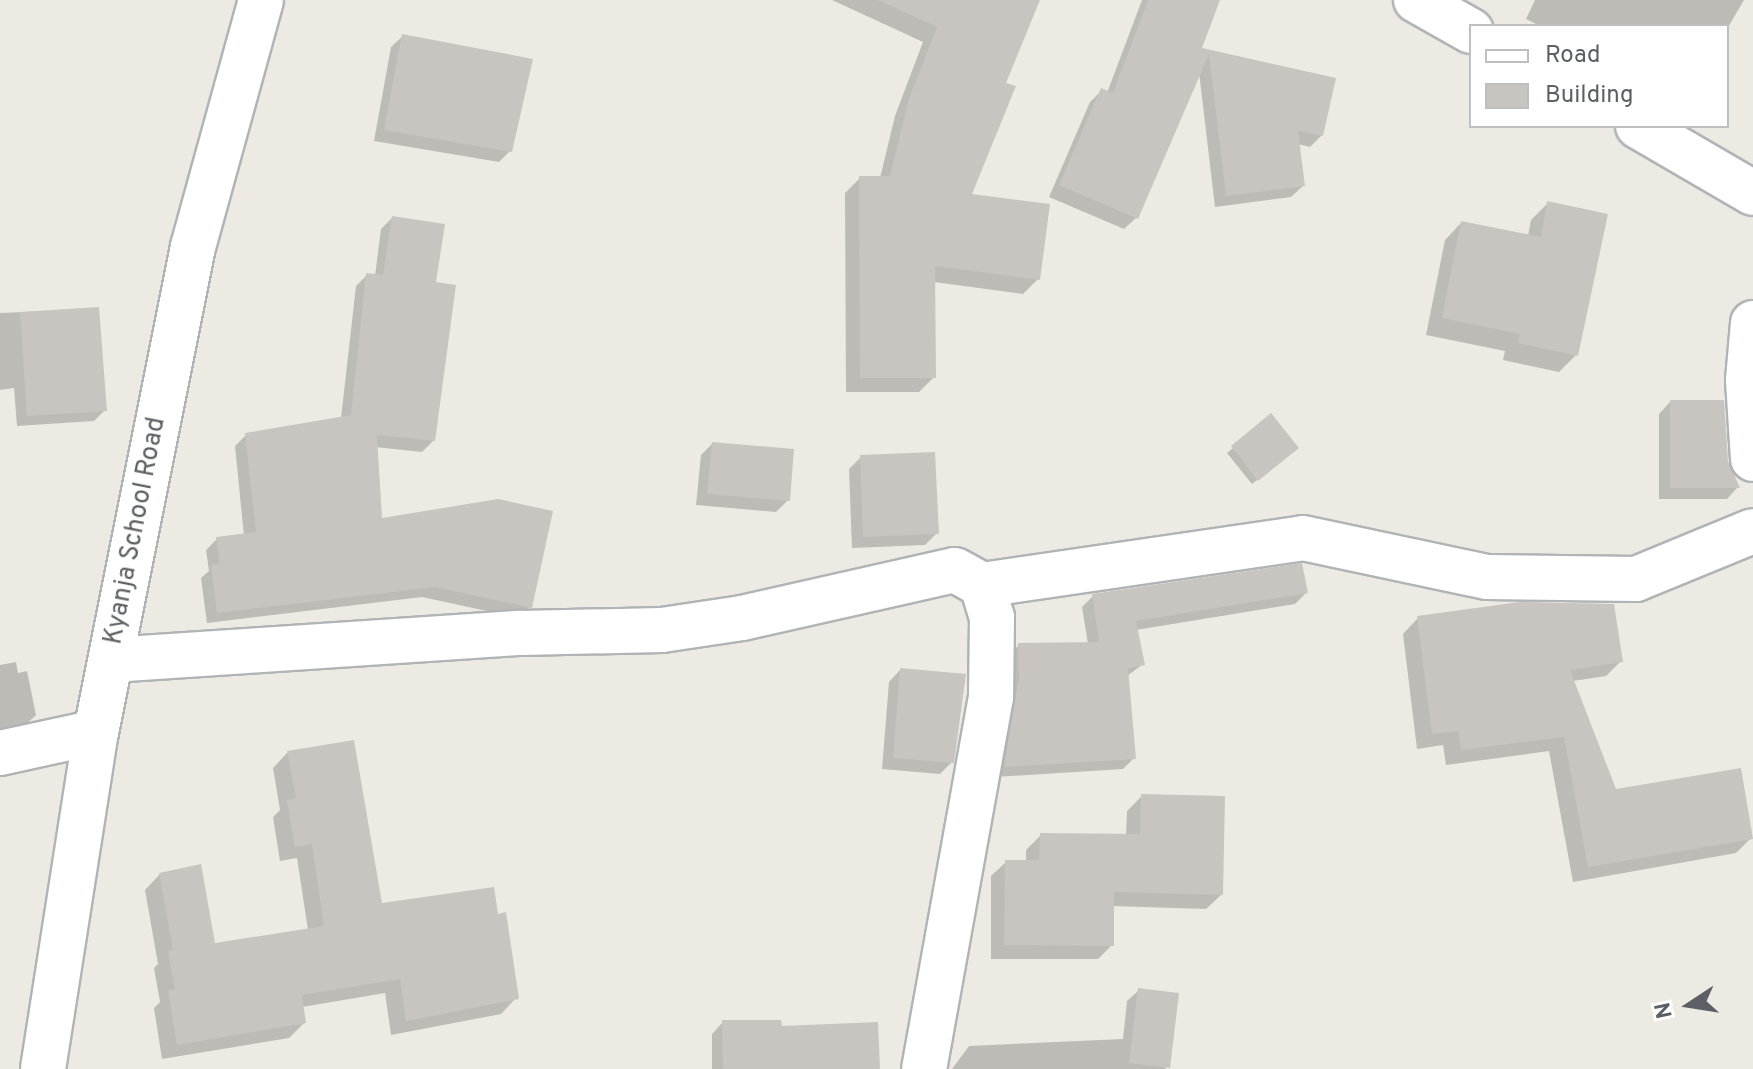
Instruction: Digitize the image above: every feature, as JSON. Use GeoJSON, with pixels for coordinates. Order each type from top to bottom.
{"type":"FeatureCollection","features":[{"type":"Feature","properties":{"kind":"street","name":"Kyanja School Road"},"geometry":{"type":"LineString","coordinates":[[43,1069],[96,732],[193,247],[261,0]]}},
{"type":"Feature","properties":{"kind":"street"},"geometry":{"type":"LineString","coordinates":[[1416,0],[1469,30]]}},
{"type":"Feature","properties":{"kind":"street"},"geometry":{"type":"LineString","coordinates":[[1641,128],[1753,193]]}},
{"type":"Feature","properties":{"kind":"street"},"geometry":{"type":"LineString","coordinates":[[1753,323],[1748,380],[1753,459]]}},
{"type":"Feature","properties":{"kind":"street"},"geometry":{"type":"LineString","coordinates":[[111,660],[521,633],[662,630],[742,618],[955,570],[982,585],[1303,538],[1487,577],[1636,579],[1753,531]]}},
{"type":"Feature","properties":{"kind":"street"},"geometry":{"type":"LineString","coordinates":[[924,1069],[991,697],[992,617],[982,585]]}},
{"type":"Feature","properties":{"kind":"street"},"geometry":{"type":"LineString","coordinates":[[0,753],[96,732]]}},
{"type":"Feature","properties":{"kind":"building"},"geometry":{"type":"Polygon","coordinates":[[[878,0],[1040,0],[1006,83],[1016,86],[972,194],[1050,204],[1040,280],[935,266],[936,378],[860,378],[859,176],[890,176],[909,99],[937,27],[878,0]]]}},
{"type":"Feature","properties":{"kind":"building"},"geometry":{"type":"Polygon","coordinates":[[[1148,0],[1220,0],[1202,48],[1336,78],[1323,136],[1298,131],[1305,186],[1226,196],[1209,54],[1138,219],[1059,185],[1101,88],[1113,93],[1148,0]]]}},
{"type":"Feature","properties":{"kind":"building"},"geometry":{"type":"Polygon","coordinates":[[[402,34],[533,59],[512,152],[384,130],[402,34]]]}},
{"type":"Feature","properties":{"kind":"building"},"geometry":{"type":"Polygon","coordinates":[[[1547,201],[1608,214],[1578,356],[1518,343],[1520,334],[1442,318],[1461,221],[1541,237],[1547,201]]]}},
{"type":"Feature","properties":{"kind":"building"},"geometry":{"type":"Polygon","coordinates":[[[392,216],[445,224],[436,282],[456,285],[435,441],[377,435],[382,518],[498,499],[553,511],[532,608],[435,587],[217,613],[211,565],[220,564],[216,537],[256,532],[245,433],[351,415],[366,273],[383,275],[392,216]]]}},
{"type":"Feature","properties":{"kind":"building"},"geometry":{"type":"Polygon","coordinates":[[[99,307],[107,411],[27,416],[20,312],[99,307]]]}},
{"type":"Feature","properties":{"kind":"building"},"geometry":{"type":"Polygon","coordinates":[[[1670,400],[1724,400],[1728,461],[1740,488],[1670,488],[1670,400]]]}},
{"type":"Feature","properties":{"kind":"building"},"geometry":{"type":"Polygon","coordinates":[[[1271,413],[1299,448],[1258,481],[1231,446],[1271,413]]]}},
{"type":"Feature","properties":{"kind":"building"},"geometry":{"type":"Polygon","coordinates":[[[712,442],[794,449],[790,501],[707,494],[712,442]]]}},
{"type":"Feature","properties":{"kind":"building"},"geometry":{"type":"Polygon","coordinates":[[[935,452],[939,534],[863,537],[860,455],[935,452]]]}},
{"type":"Feature","properties":{"kind":"building"},"geometry":{"type":"Polygon","coordinates":[[[1302,563],[1308,593],[1136,621],[1145,665],[1128,668],[1136,759],[1004,767],[1019,678],[1018,643],[1099,642],[1092,594],[1302,563]]]}},
{"type":"Feature","properties":{"kind":"building"},"geometry":{"type":"Polygon","coordinates":[[[1520,602],[1614,604],[1623,662],[1570,670],[1616,789],[1741,768],[1753,839],[1588,867],[1564,737],[1461,750],[1458,731],[1432,734],[1417,616],[1520,602]]]}},
{"type":"Feature","properties":{"kind":"building"},"geometry":{"type":"Polygon","coordinates":[[[900,668],[966,674],[954,763],[893,758],[900,668]]]}},
{"type":"Feature","properties":{"kind":"building"},"geometry":{"type":"Polygon","coordinates":[[[354,740],[382,903],[494,887],[498,914],[506,912],[519,999],[406,1021],[400,979],[302,995],[306,1023],[177,1045],[168,991],[175,989],[168,951],[173,950],[159,873],[201,864],[215,943],[324,926],[312,844],[295,847],[287,800],[296,798],[287,751],[354,740]]]}},
{"type":"Feature","properties":{"kind":"building"},"geometry":{"type":"Polygon","coordinates":[[[1141,794],[1225,796],[1223,895],[1114,892],[1114,946],[1004,945],[1005,860],[1039,860],[1040,833],[1140,834],[1141,794]]]}},
{"type":"Feature","properties":{"kind":"building"},"geometry":{"type":"Polygon","coordinates":[[[1138,988],[1179,993],[1170,1068],[1129,1063],[1138,988]]]}},
{"type":"Feature","properties":{"kind":"building"},"geometry":{"type":"Polygon","coordinates":[[[722,1020],[781,1020],[782,1026],[878,1022],[880,1069],[723,1069],[722,1020]]]}}]}
